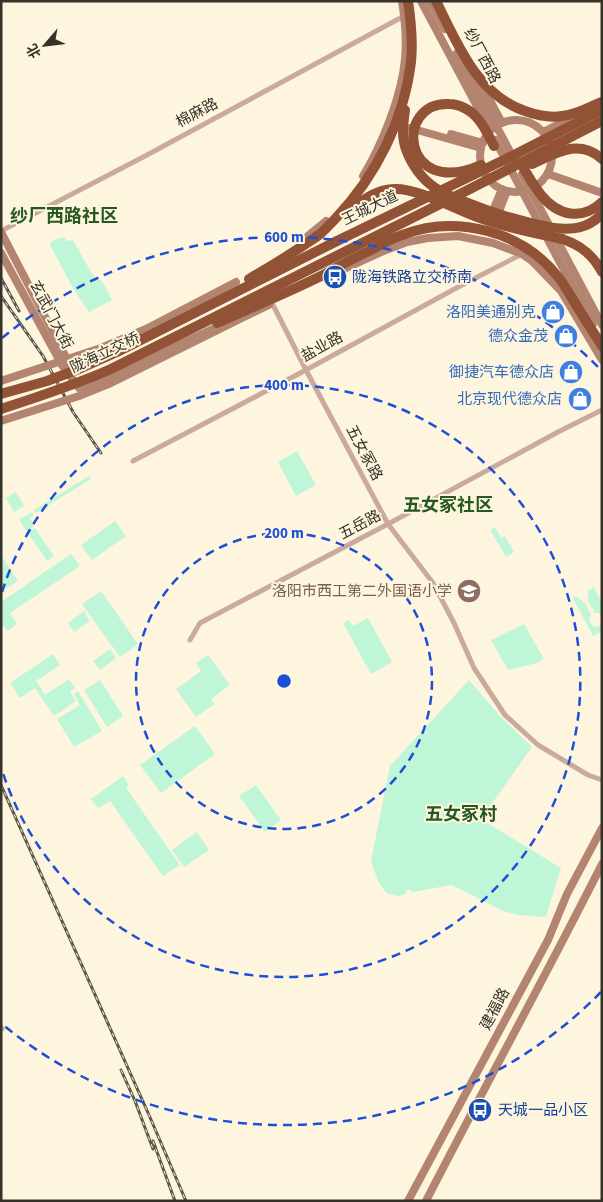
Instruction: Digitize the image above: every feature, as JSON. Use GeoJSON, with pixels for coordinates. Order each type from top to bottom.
{"type":"FeatureCollection","features":[{"type":"Feature","properties":{"kind":"highway"},"geometry":{"type":"LineString","coordinates":[[408,1],[412,29],[411,62],[402,131],[406,151],[414,167],[425,180],[435,188],[486,211],[529,224],[565,229],[578,228],[588,224],[602,214]]}},
{"type":"Feature","properties":{"kind":"highway"},"geometry":{"type":"LineString","coordinates":[[437,1],[467,62],[488,89],[513,107],[535,114],[563,116],[602,102]]}},
{"type":"Feature","properties":{"kind":"highway"},"geometry":{"type":"LineString","coordinates":[[320,234],[359,192],[377,164],[392,134],[404,98],[411,62]]}},
{"type":"Feature","properties":{"kind":"highway"},"geometry":{"type":"LineString","coordinates":[[494,146],[479,120],[472,113],[452,104],[436,105],[424,111],[415,126],[414,149],[421,161],[435,170],[453,173],[474,168],[498,158],[602,109]]}},
{"type":"Feature","properties":{"kind":"highway","name":"王城大道"},"geometry":{"type":"LineString","coordinates":[[152,334],[508,158],[602,109]]}},
{"type":"Feature","properties":{"kind":"highway","name":"王城大道"},"geometry":{"type":"LineString","coordinates":[[218,315],[602,121]]}},
{"type":"Feature","properties":{"kind":"highway"},"geometry":{"type":"LineString","coordinates":[[466,191],[568,149],[583,148],[602,159]]}},
{"type":"Feature","properties":{"kind":"highway"},"geometry":{"type":"LineString","coordinates":[[524,169],[541,195],[556,209],[565,213],[573,214],[589,211],[602,202]]}},
{"type":"Feature","properties":{"kind":"highway"},"geometry":{"type":"LineString","coordinates":[[117,352],[286,257],[371,195],[380,191],[398,188],[417,192],[488,221],[572,242],[591,256],[602,272]]}},
{"type":"Feature","properties":{"kind":"highway"},"geometry":{"type":"LineString","coordinates":[[111,369],[289,292],[401,235],[442,226],[459,226],[499,234],[521,245],[540,259],[558,277],[602,346]]}},
{"type":"Feature","properties":{"kind":"highway","name":"陇海立交桥"},"geometry":{"type":"LineString","coordinates":[[1,409],[58,390],[111,369],[218,315]]}},
{"type":"Feature","properties":{"kind":"highway","name":"陇海立交桥"},"geometry":{"type":"LineString","coordinates":[[1,394],[47,381],[79,369],[152,334]]}},
{"type":"Feature","properties":{"kind":"main road"},"geometry":{"type":"LineString","coordinates":[[1,381],[101,348],[146,329],[255,271],[310,236],[322,225],[346,200],[364,174],[381,141],[389,119],[401,84],[406,59],[402,1]]}},
{"type":"Feature","properties":{"kind":"main road"},"geometry":{"type":"LineString","coordinates":[[421,1],[602,340]]}},
{"type":"Feature","properties":{"kind":"main road"},"geometry":{"type":"LineString","coordinates":[[430,1],[602,324]]}},
{"type":"Feature","properties":{"kind":"main road","name":"纱厂西路"},"geometry":{"type":"LineString","coordinates":[[437,1],[502,123]]}},
{"type":"Feature","properties":{"kind":"main road"},"geometry":{"type":"LineString","coordinates":[[472,81],[524,169]]}},
{"type":"Feature","properties":{"kind":"main road"},"geometry":{"type":"LineString","coordinates":[[543,132],[602,102]]}},
{"type":"Feature","properties":{"kind":"main road"},"geometry":{"type":"LineString","coordinates":[[389,119],[482,146]]}},
{"type":"Feature","properties":{"kind":"main road"},"geometry":{"type":"LineString","coordinates":[[513,120],[524,121],[534,125],[543,132],[552,152],[548,174],[542,181],[526,191],[516,192],[504,190],[492,182],[484,172],[481,160],[482,146],[494,128],[502,123],[513,120]]}},
{"type":"Feature","properties":{"kind":"main road"},"geometry":{"type":"LineString","coordinates":[[552,152],[602,126]]}},
{"type":"Feature","properties":{"kind":"main road"},"geometry":{"type":"LineString","coordinates":[[494,146],[535,215]]}},
{"type":"Feature","properties":{"kind":"main road"},"geometry":{"type":"LineString","coordinates":[[548,174],[602,193]]}},
{"type":"Feature","properties":{"kind":"main road"},"geometry":{"type":"LineString","coordinates":[[484,241],[504,190]]}},
{"type":"Feature","properties":{"kind":"main road","name":"玄武门大街"},"geometry":{"type":"LineString","coordinates":[[1,232],[69,363],[130,340],[237,285],[255,271]]}},
{"type":"Feature","properties":{"kind":"main road"},"geometry":{"type":"LineString","coordinates":[[1,421],[79,396],[111,383],[381,252],[407,242],[428,238],[458,236],[484,241],[522,254],[532,261],[561,291],[602,360]]}},
{"type":"Feature","properties":{"kind":"main road","name":"玄武门大街"},"geometry":{"type":"LineString","coordinates":[[1,253],[59,360],[79,388],[122,371],[248,312],[272,304]]}},
{"type":"Feature","properties":{"kind":"main road","name":"建福路"},"geometry":{"type":"LineString","coordinates":[[408,1201],[548,940],[567,894],[602,828]]}},
{"type":"Feature","properties":{"kind":"main road","name":"建福路"},"geometry":{"type":"LineString","coordinates":[[426,1201],[602,864]]}},
{"type":"Feature","properties":{"kind":"main road"},"geometry":{"type":"LineString","coordinates":[[453,1116],[466,1123]]}},
{"type":"Feature","properties":{"kind":"street","name":"棉麻路"},"geometry":{"type":"LineString","coordinates":[[1,232],[404,16]]}},
{"type":"Feature","properties":{"kind":"street","name":"盐业路"},"geometry":{"type":"LineString","coordinates":[[133,461],[522,254]]}},
{"type":"Feature","properties":{"kind":"street","name":"五女冢路"},"geometry":{"type":"LineString","coordinates":[[255,271],[388,524],[433,583],[454,623],[474,668],[505,715],[538,745],[588,775],[602,780]]}},
{"type":"Feature","properties":{"kind":"street","name":"五岳路"},"geometry":{"type":"LineString","coordinates":[[190,640],[200,623],[602,410]]}},
{"type":"Feature","properties":{"kind":"green space"},"geometry":{"type":"Polygon","coordinates":[[[63,237],[68,241],[73,240],[91,272],[102,281],[112,300],[89,312],[74,290],[50,245],[52,241],[63,237]]]}},
{"type":"Feature","properties":{"kind":"green space"},"geometry":{"type":"Polygon","coordinates":[[[297,451],[316,485],[296,496],[278,462],[297,451]]]}},
{"type":"Feature","properties":{"kind":"green space"},"geometry":{"type":"Polygon","coordinates":[[[89,476],[91,479],[36,513],[34,510],[89,476]]]}},
{"type":"Feature","properties":{"kind":"green space"},"geometry":{"type":"Polygon","coordinates":[[[16,492],[24,506],[14,512],[6,498],[16,492]]]}},
{"type":"Feature","properties":{"kind":"green space"},"geometry":{"type":"Polygon","coordinates":[[[32,512],[34,515],[30,518],[34,526],[26,531],[19,519],[32,512]]]}},
{"type":"Feature","properties":{"kind":"green space"},"geometry":{"type":"Polygon","coordinates":[[[115,521],[126,536],[92,560],[81,545],[115,521]]]}},
{"type":"Feature","properties":{"kind":"green space"},"geometry":{"type":"Polygon","coordinates":[[[495,527],[501,538],[505,536],[514,552],[506,557],[490,530],[495,527]]]}},
{"type":"Feature","properties":{"kind":"green space"},"geometry":{"type":"Polygon","coordinates":[[[35,528],[54,556],[47,561],[28,533],[35,528]]]}},
{"type":"Feature","properties":{"kind":"green space"},"geometry":{"type":"Polygon","coordinates":[[[71,554],[80,566],[10,613],[17,624],[7,631],[1,623],[1,602],[71,554]]]}},
{"type":"Feature","properties":{"kind":"green space"},"geometry":{"type":"Polygon","coordinates":[[[1,555],[18,581],[1,592],[1,555]]]}},
{"type":"Feature","properties":{"kind":"green space"},"geometry":{"type":"Polygon","coordinates":[[[594,587],[602,603],[602,615],[595,613],[588,601],[588,590],[594,587]]]}},
{"type":"Feature","properties":{"kind":"green space"},"geometry":{"type":"Polygon","coordinates":[[[101,591],[138,644],[120,657],[82,604],[101,591]]]}},
{"type":"Feature","properties":{"kind":"green space"},"geometry":{"type":"Polygon","coordinates":[[[576,596],[585,603],[591,615],[591,624],[596,627],[602,625],[602,631],[593,636],[573,598],[576,596]]]}},
{"type":"Feature","properties":{"kind":"green space"},"geometry":{"type":"Polygon","coordinates":[[[84,611],[90,621],[74,632],[68,623],[84,611]]]}},
{"type":"Feature","properties":{"kind":"green space"},"geometry":{"type":"Polygon","coordinates":[[[368,618],[392,662],[371,674],[343,623],[349,620],[353,626],[368,618]]]}},
{"type":"Feature","properties":{"kind":"green space"},"geometry":{"type":"Polygon","coordinates":[[[524,624],[544,659],[537,663],[508,670],[491,640],[524,624]]]}},
{"type":"Feature","properties":{"kind":"green space"},"geometry":{"type":"Polygon","coordinates":[[[110,649],[116,658],[100,670],[93,661],[110,649]]]}},
{"type":"Feature","properties":{"kind":"green space"},"geometry":{"type":"Polygon","coordinates":[[[53,654],[60,665],[36,681],[45,695],[69,679],[75,688],[70,692],[76,701],[54,716],[35,688],[20,698],[10,683],[53,654]]]}},
{"type":"Feature","properties":{"kind":"green space"},"geometry":{"type":"Polygon","coordinates":[[[208,655],[230,685],[211,699],[215,704],[196,717],[176,689],[201,671],[196,663],[208,655]]]}},
{"type":"Feature","properties":{"kind":"green space"},"geometry":{"type":"Polygon","coordinates":[[[100,680],[123,716],[107,727],[84,690],[100,680]]]}},
{"type":"Feature","properties":{"kind":"green space"},"geometry":{"type":"Polygon","coordinates":[[[469,680],[499,715],[532,747],[481,819],[561,868],[546,917],[518,915],[503,911],[452,885],[413,892],[408,889],[404,895],[398,896],[386,893],[378,881],[371,861],[390,766],[469,680]]]}},
{"type":"Feature","properties":{"kind":"green space"},"geometry":{"type":"Polygon","coordinates":[[[78,691],[102,731],[74,747],[57,719],[80,705],[74,694],[78,691]]]}},
{"type":"Feature","properties":{"kind":"green space"},"geometry":{"type":"Polygon","coordinates":[[[195,726],[215,754],[161,793],[140,765],[195,726]]]}},
{"type":"Feature","properties":{"kind":"green space"},"geometry":{"type":"Polygon","coordinates":[[[123,776],[129,785],[126,788],[180,865],[163,876],[110,801],[98,808],[91,799],[123,776]]]}},
{"type":"Feature","properties":{"kind":"green space"},"geometry":{"type":"Polygon","coordinates":[[[256,785],[281,820],[265,832],[239,796],[256,785]]]}},
{"type":"Feature","properties":{"kind":"green space"},"geometry":{"type":"Polygon","coordinates":[[[197,832],[209,850],[184,867],[172,850],[197,832]]]}},
{"type":"Feature","properties":{"kind":"railway"},"geometry":{"type":"LineString","coordinates":[[1,278],[19,311]]}},
{"type":"Feature","properties":{"kind":"railway"},"geometry":{"type":"LineString","coordinates":[[1,296],[43,356],[73,412],[101,453]]}},
{"type":"Feature","properties":{"kind":"railway"},"geometry":{"type":"LineString","coordinates":[[1,785],[186,1201]]}},
{"type":"Feature","properties":{"kind":"railway"},"geometry":{"type":"LineString","coordinates":[[121,1070],[153,1149]]}},
{"type":"Feature","properties":{"kind":"railway"},"geometry":{"type":"LineString","coordinates":[[153,1141],[175,1201]]}},
{"type":"Feature","properties":{"kind":"place","name":"陇海铁路立交桥南"},"geometry":{"type":"Point","coordinates":[335,277]}},
{"type":"Feature","properties":{"kind":"place","name":"洛阳美通别克"},"geometry":{"type":"Point","coordinates":[553,312]}},
{"type":"Feature","properties":{"kind":"place","name":"德众金茂"},"geometry":{"type":"Point","coordinates":[566,336]}},
{"type":"Feature","properties":{"kind":"place","name":"御捷汽车德众店"},"geometry":{"type":"Point","coordinates":[571,372]}},
{"type":"Feature","properties":{"kind":"place","name":"北京现代德众店"},"geometry":{"type":"Point","coordinates":[580,399]}},
{"type":"Feature","properties":{"kind":"place","name":"洛阳市西工第二外国语小学"},"geometry":{"type":"Point","coordinates":[469,591]}},
{"type":"Feature","properties":{"kind":"place","name":"天城一品小区"},"geometry":{"type":"Point","coordinates":[480,1110]}},
{"type":"Feature","properties":{"kind":"district","name":"纱厂西路社区"},"geometry":{"type":"Point","coordinates":[64,216]}},
{"type":"Feature","properties":{"kind":"district","name":"五女冢社区"},"geometry":{"type":"Point","coordinates":[448,505]}},
{"type":"Feature","properties":{"kind":"district","name":"五女冢村"},"geometry":{"type":"Point","coordinates":[461,814]}}]}
